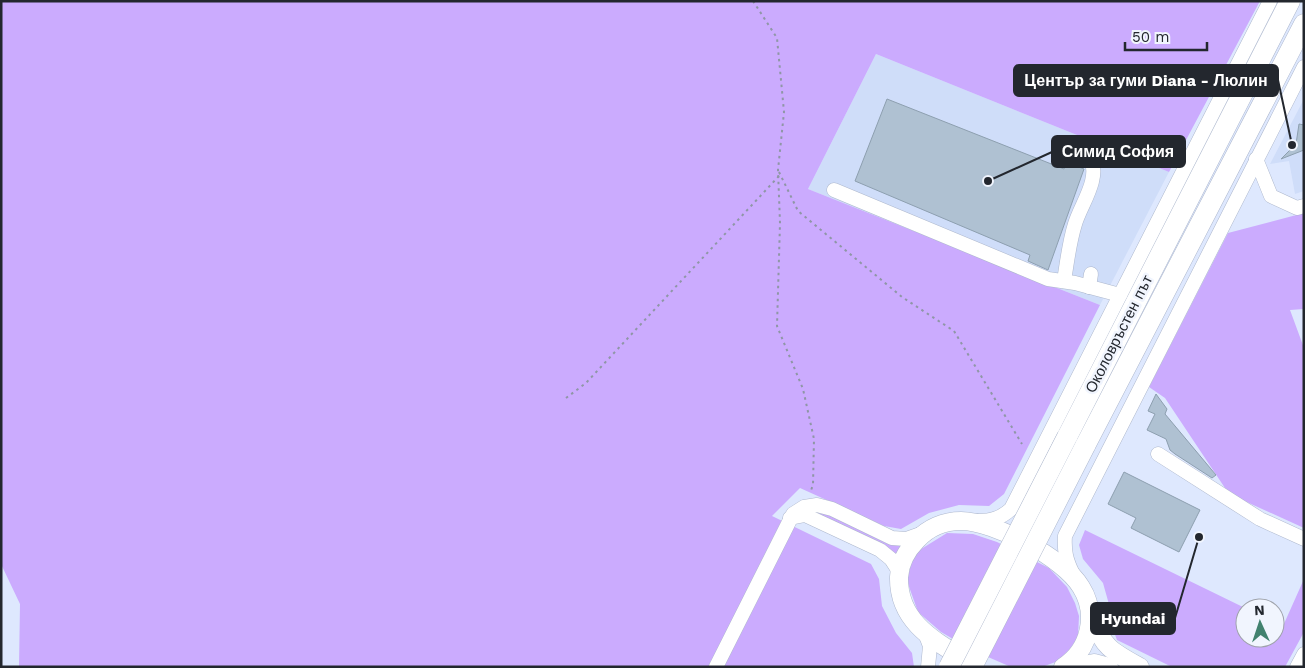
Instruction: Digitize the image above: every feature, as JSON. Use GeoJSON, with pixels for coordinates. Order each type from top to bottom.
{"type":"FeatureCollection","features":[{"type":"Feature","properties":{"kind":"highway","name":"Околовръстен път"},"geometry":{"type":"LineString","coordinates":[[949,667],[1290,1]]}},
{"type":"Feature","properties":{"kind":"highway","name":"Околовръстен път"},"geometry":{"type":"LineString","coordinates":[[972,667],[1304,24]]}},
{"type":"Feature","properties":{"kind":"main road"},"geometry":{"type":"LineString","coordinates":[[979,667],[945,647],[913,621],[906,610],[899,586],[903,560],[910,547],[924,533],[941,524],[961,521],[984,526],[1016,538],[1042,552],[1075,579],[1088,601],[1089,631],[1077,655],[1063,667]]}},
{"type":"Feature","properties":{"kind":"main road"},"geometry":{"type":"LineString","coordinates":[[1090,616],[1100,638],[1114,652],[1140,667]]}},
{"type":"Feature","properties":{"kind":"main road"},"geometry":{"type":"LineString","coordinates":[[1072,667],[1094,663],[1109,667]]}},
{"type":"Feature","properties":{"kind":"street","name":"Околовръстен път"},"geometry":{"type":"LineString","coordinates":[[961,521],[987,521],[1002,518],[1011,509],[1270,1]]}},
{"type":"Feature","properties":{"kind":"street"},"geometry":{"type":"LineString","coordinates":[[1075,579],[1064,552],[1065,536],[1304,67]]}},
{"type":"Feature","properties":{"kind":"street"},"geometry":{"type":"LineString","coordinates":[[1059,145],[1092,159],[1095,168],[1092,182],[1075,225],[1064,282]]}},
{"type":"Feature","properties":{"kind":"street"},"geometry":{"type":"LineString","coordinates":[[1256,159],[1271,196],[1297,208],[1304,206]]}},
{"type":"Feature","properties":{"kind":"street"},"geometry":{"type":"LineString","coordinates":[[834,190],[1048,279],[1064,282],[1090,280],[1120,295]]}},
{"type":"Feature","properties":{"kind":"street"},"geometry":{"type":"LineString","coordinates":[[1158,454],[1260,519],[1304,539]]}},
{"type":"Feature","properties":{"kind":"street"},"geometry":{"type":"LineString","coordinates":[[716,667],[793,514],[804,507],[817,504],[832,509],[892,538],[906,539],[924,533]]}},
{"type":"Feature","properties":{"kind":"street"},"geometry":{"type":"LineString","coordinates":[[790,519],[805,515],[872,546],[890,558],[900,573]]}},
{"type":"Feature","properties":{"kind":"street"},"geometry":{"type":"LineString","coordinates":[[925,632],[930,646],[928,667]]}},
{"type":"Feature","properties":{"kind":"street"},"geometry":{"type":"LineString","coordinates":[[1297,667],[1304,654]]}},
{"type":"Feature","properties":{"kind":"path"},"geometry":{"type":"LineString","coordinates":[[753,1],[777,38],[784,112],[778,170],[780,223],[776,326],[803,389],[814,439],[814,484],[804,507]]}},
{"type":"Feature","properties":{"kind":"path"},"geometry":{"type":"LineString","coordinates":[[778,170],[798,211],[902,297],[954,331],[1022,444]]}},
{"type":"Feature","properties":{"kind":"path"},"geometry":{"type":"LineString","coordinates":[[566,398],[586,383],[778,176]]}},
{"type":"Feature","properties":{"kind":"shaded area"},"geometry":{"type":"Polygon","coordinates":[[[1,1],[1260,1],[1169,172],[876,54],[808,189],[1100,305],[1004,494],[989,506],[959,505],[929,513],[901,529],[884,526],[800,488],[772,516],[871,564],[879,579],[882,606],[896,633],[912,653],[914,667],[19,667],[20,604],[1,564],[1,1]]]}},
{"type":"Feature","properties":{"kind":"shaded area"},"geometry":{"type":"Polygon","coordinates":[[[876,54],[1169,172],[1100,305],[808,189],[876,54]]]}},
{"type":"Feature","properties":{"kind":"shaded area"},"geometry":{"type":"Polygon","coordinates":[[[1304,99],[1304,191],[1295,194],[1289,161],[1270,164],[1304,99]]]}},
{"type":"Feature","properties":{"kind":"shaded area"},"geometry":{"type":"Polygon","coordinates":[[[1304,213],[1304,309],[1290,310],[1304,348],[1304,528],[1229,494],[1165,398],[1149,387],[1228,233],[1304,213]]]}},
{"type":"Feature","properties":{"kind":"shaded area"},"geometry":{"type":"Polygon","coordinates":[[[815,511],[823,512],[888,544],[907,545],[897,562],[815,511]]]}},
{"type":"Feature","properties":{"kind":"shaded area"},"geometry":{"type":"Polygon","coordinates":[[[1085,530],[1235,603],[1235,648],[1285,648],[1285,622],[1304,579],[1304,632],[1285,667],[1172,667],[1117,640],[1111,624],[1110,608],[1103,583],[1083,559],[1079,545],[1085,530]]]}},
{"type":"Feature","properties":{"kind":"shaded area"},"geometry":{"type":"Polygon","coordinates":[[[947,533],[973,534],[997,542],[1049,568],[1067,587],[1079,616],[1078,637],[1070,649],[1058,661],[1042,667],[1011,667],[972,650],[941,632],[918,612],[907,581],[911,564],[918,551],[947,533]]]}},
{"type":"Feature","properties":{"kind":"building"},"geometry":{"type":"Polygon","coordinates":[[[887,99],[1064,169],[1067,162],[1084,169],[1048,270],[1028,261],[1030,255],[855,181],[887,99]]]}},
{"type":"Feature","properties":{"kind":"building"},"geometry":{"type":"Polygon","coordinates":[[[1299,124],[1304,125],[1304,150],[1281,159],[1296,144],[1299,124]]]}},
{"type":"Feature","properties":{"kind":"building"},"geometry":{"type":"Polygon","coordinates":[[[1156,394],[1167,409],[1165,414],[1216,475],[1212,478],[1170,450],[1166,439],[1147,430],[1155,414],[1148,411],[1156,394]]]}},
{"type":"Feature","properties":{"kind":"building"},"geometry":{"type":"Polygon","coordinates":[[[1124,472],[1200,510],[1179,552],[1131,528],[1136,518],[1108,504],[1124,472]]]}},
{"type":"Feature","properties":{"kind":"place","name":"Център за гуми Diana - Люлин"},"geometry":{"type":"Point","coordinates":[1292,145]}},
{"type":"Feature","properties":{"kind":"place","name":"Симид София"},"geometry":{"type":"Point","coordinates":[988,181]}},
{"type":"Feature","properties":{"kind":"place","name":"Hyundai"},"geometry":{"type":"Point","coordinates":[1199,537]}}]}
